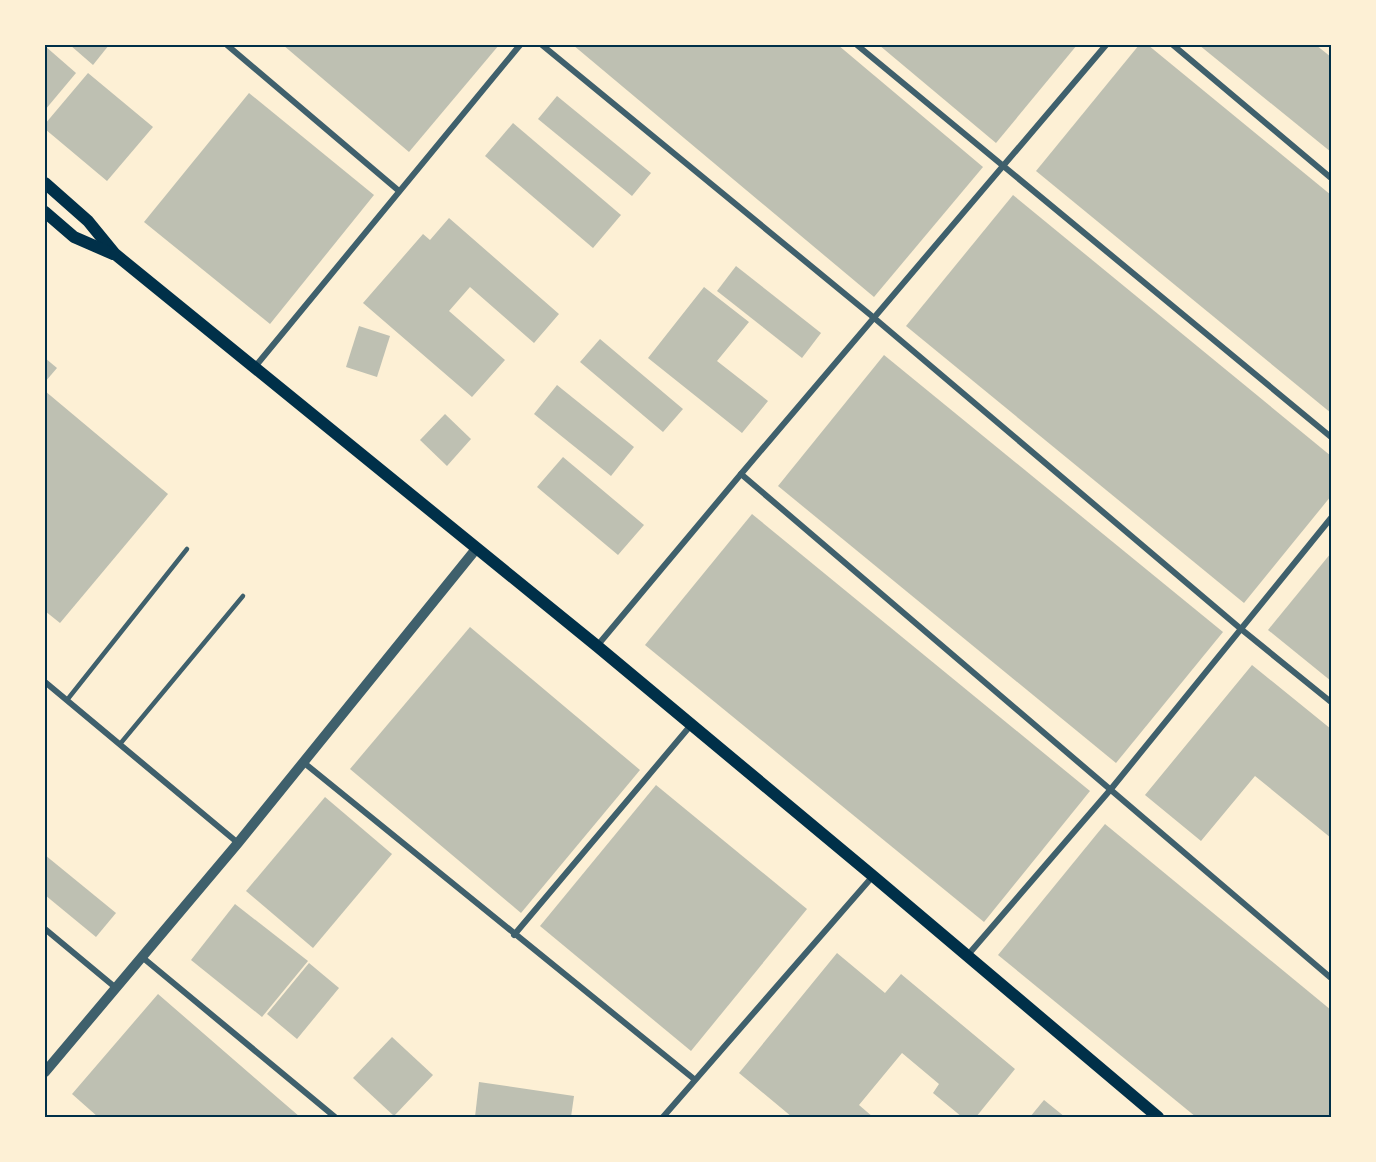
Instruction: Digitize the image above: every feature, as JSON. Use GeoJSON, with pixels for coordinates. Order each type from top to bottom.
{"type":"FeatureCollection","features":[{"type":"Feature","properties":{"kind":"main road"},"geometry":{"type":"LineString","coordinates":[[45,183],[88,220],[115,254],[597,646],[1158,1117]]}},
{"type":"Feature","properties":{"kind":"main road"},"geometry":{"type":"LineString","coordinates":[[45,212],[74,237],[115,254]]}},
{"type":"Feature","properties":{"kind":"street"},"geometry":{"type":"LineString","coordinates":[[227,45],[399,191]]}},
{"type":"Feature","properties":{"kind":"street"},"geometry":{"type":"LineString","coordinates":[[254,369],[520,45]]}},
{"type":"Feature","properties":{"kind":"street"},"geometry":{"type":"LineString","coordinates":[[542,45],[873,317],[1241,629],[1331,702]]}},
{"type":"Feature","properties":{"kind":"street"},"geometry":{"type":"LineString","coordinates":[[857,45],[1331,437]]}},
{"type":"Feature","properties":{"kind":"street"},"geometry":{"type":"LineString","coordinates":[[597,646],[873,317],[1106,45]]}},
{"type":"Feature","properties":{"kind":"street"},"geometry":{"type":"LineString","coordinates":[[1173,45],[1331,178]]}},
{"type":"Feature","properties":{"kind":"street"},"geometry":{"type":"LineString","coordinates":[[741,474],[1331,978]]}},
{"type":"Feature","properties":{"kind":"street"},"geometry":{"type":"LineString","coordinates":[[966,956],[1111,789],[1331,518]]}},
{"type":"Feature","properties":{"kind":"street"},"geometry":{"type":"LineString","coordinates":[[45,1072],[238,843],[476,549]]}},
{"type":"Feature","properties":{"kind":"street"},"geometry":{"type":"LineString","coordinates":[[45,682],[238,843]]}},
{"type":"Feature","properties":{"kind":"street"},"geometry":{"type":"LineString","coordinates":[[514,935],[691,725]]}},
{"type":"Feature","properties":{"kind":"street"},"geometry":{"type":"LineString","coordinates":[[302,762],[694,1079]]}},
{"type":"Feature","properties":{"kind":"street"},"geometry":{"type":"LineString","coordinates":[[663,1117],[873,876]]}},
{"type":"Feature","properties":{"kind":"street"},"geometry":{"type":"LineString","coordinates":[[45,928],[116,988]]}},
{"type":"Feature","properties":{"kind":"street"},"geometry":{"type":"LineString","coordinates":[[142,957],[335,1117]]}},
{"type":"Feature","properties":{"kind":"lane"},"geometry":{"type":"LineString","coordinates":[[67,700],[187,549]]}},
{"type":"Feature","properties":{"kind":"lane"},"geometry":{"type":"LineString","coordinates":[[120,744],[243,597]]}},
{"type":"Feature","properties":{"kind":"building"},"geometry":{"type":"Polygon","coordinates":[[[70,45],[109,45],[93,65],[70,45]]]}},
{"type":"Feature","properties":{"kind":"building"},"geometry":{"type":"Polygon","coordinates":[[[283,45],[499,45],[409,152],[283,45]]]}},
{"type":"Feature","properties":{"kind":"building"},"geometry":{"type":"Polygon","coordinates":[[[573,45],[838,45],[983,167],[874,297],[573,45]]]}},
{"type":"Feature","properties":{"kind":"building"},"geometry":{"type":"Polygon","coordinates":[[[879,45],[1077,45],[996,143],[879,45]]]}},
{"type":"Feature","properties":{"kind":"building"},"geometry":{"type":"Polygon","coordinates":[[[1139,45],[1148,45],[1331,195],[1331,413],[1036,171],[1139,45]]]}},
{"type":"Feature","properties":{"kind":"building"},"geometry":{"type":"Polygon","coordinates":[[[1199,45],[1316,45],[1331,57],[1331,152],[1199,45]]]}},
{"type":"Feature","properties":{"kind":"building"},"geometry":{"type":"Polygon","coordinates":[[[45,46],[76,73],[45,110],[45,46]]]}},
{"type":"Feature","properties":{"kind":"building"},"geometry":{"type":"Polygon","coordinates":[[[88,73],[153,127],[107,181],[45,129],[45,124],[88,73]]]}},
{"type":"Feature","properties":{"kind":"building"},"geometry":{"type":"Polygon","coordinates":[[[249,93],[374,195],[270,324],[144,222],[249,93]]]}},
{"type":"Feature","properties":{"kind":"building"},"geometry":{"type":"Polygon","coordinates":[[[557,96],[651,173],[632,196],[538,119],[557,96]]]}},
{"type":"Feature","properties":{"kind":"building"},"geometry":{"type":"Polygon","coordinates":[[[513,123],[621,215],[593,248],[485,156],[513,123]]]}},
{"type":"Feature","properties":{"kind":"building"},"geometry":{"type":"Polygon","coordinates":[[[1013,195],[1331,456],[1331,496],[1244,603],[906,326],[1013,195]]]}},
{"type":"Feature","properties":{"kind":"building"},"geometry":{"type":"Polygon","coordinates":[[[449,218],[559,314],[534,343],[470,287],[449,311],[505,360],[472,397],[363,303],[423,234],[430,240],[449,218]]]}},
{"type":"Feature","properties":{"kind":"building"},"geometry":{"type":"Polygon","coordinates":[[[736,266],[821,333],[802,358],[717,291],[736,266]]]}},
{"type":"Feature","properties":{"kind":"building"},"geometry":{"type":"Polygon","coordinates":[[[704,287],[749,322],[717,361],[768,401],[742,433],[648,358],[704,287]]]}},
{"type":"Feature","properties":{"kind":"building"},"geometry":{"type":"Polygon","coordinates":[[[359,326],[390,336],[377,377],[346,367],[359,326]]]}},
{"type":"Feature","properties":{"kind":"building"},"geometry":{"type":"Polygon","coordinates":[[[600,339],[683,409],[663,432],[580,362],[600,339]]]}},
{"type":"Feature","properties":{"kind":"building"},"geometry":{"type":"Polygon","coordinates":[[[884,355],[1223,632],[1116,763],[778,486],[884,355]]]}},
{"type":"Feature","properties":{"kind":"building"},"geometry":{"type":"Polygon","coordinates":[[[45,358],[57,368],[45,382],[45,358]]]}},
{"type":"Feature","properties":{"kind":"building"},"geometry":{"type":"Polygon","coordinates":[[[557,385],[634,447],[611,476],[534,414],[557,385]]]}},
{"type":"Feature","properties":{"kind":"building"},"geometry":{"type":"Polygon","coordinates":[[[45,391],[168,494],[60,623],[45,611],[45,391]]]}},
{"type":"Feature","properties":{"kind":"building"},"geometry":{"type":"Polygon","coordinates":[[[445,414],[471,439],[447,466],[420,440],[445,414]]]}},
{"type":"Feature","properties":{"kind":"building"},"geometry":{"type":"Polygon","coordinates":[[[563,457],[644,525],[618,555],[537,487],[563,457]]]}},
{"type":"Feature","properties":{"kind":"building"},"geometry":{"type":"Polygon","coordinates":[[[752,514],[1090,791],[984,922],[645,645],[752,514]]]}},
{"type":"Feature","properties":{"kind":"building"},"geometry":{"type":"Polygon","coordinates":[[[1331,553],[1331,681],[1268,630],[1331,553]]]}},
{"type":"Feature","properties":{"kind":"building"},"geometry":{"type":"Polygon","coordinates":[[[470,627],[640,770],[521,913],[350,769],[470,627]]]}},
{"type":"Feature","properties":{"kind":"building"},"geometry":{"type":"Polygon","coordinates":[[[1252,665],[1331,729],[1331,838],[1255,776],[1201,841],[1145,795],[1252,665]]]}},
{"type":"Feature","properties":{"kind":"building"},"geometry":{"type":"Polygon","coordinates":[[[656,785],[807,909],[691,1051],[540,926],[656,785]]]}},
{"type":"Feature","properties":{"kind":"building"},"geometry":{"type":"Polygon","coordinates":[[[325,797],[392,854],[313,948],[246,891],[325,797]]]}},
{"type":"Feature","properties":{"kind":"building"},"geometry":{"type":"Polygon","coordinates":[[[1105,824],[1331,1010],[1331,1117],[1196,1117],[998,955],[1105,824]]]}},
{"type":"Feature","properties":{"kind":"building"},"geometry":{"type":"Polygon","coordinates":[[[45,855],[116,913],[96,937],[45,895],[45,855]]]}},
{"type":"Feature","properties":{"kind":"building"},"geometry":{"type":"Polygon","coordinates":[[[235,904],[308,961],[262,1017],[191,960],[235,904]]]}},
{"type":"Feature","properties":{"kind":"building"},"geometry":{"type":"Polygon","coordinates":[[[837,953],[885,993],[901,974],[1015,1069],[976,1117],[962,1117],[933,1093],[939,1084],[902,1053],[859,1105],[873,1117],[792,1117],[739,1073],[837,953]]]}},
{"type":"Feature","properties":{"kind":"building"},"geometry":{"type":"Polygon","coordinates":[[[309,963],[339,988],[297,1039],[267,1014],[309,963]]]}},
{"type":"Feature","properties":{"kind":"building"},"geometry":{"type":"Polygon","coordinates":[[[158,994],[300,1117],[98,1117],[72,1094],[158,994]]]}},
{"type":"Feature","properties":{"kind":"building"},"geometry":{"type":"Polygon","coordinates":[[[392,1037],[433,1075],[394,1116],[353,1078],[392,1037]]]}},
{"type":"Feature","properties":{"kind":"building"},"geometry":{"type":"Polygon","coordinates":[[[479,1082],[574,1096],[571,1117],[475,1117],[479,1082]]]}},
{"type":"Feature","properties":{"kind":"building"},"geometry":{"type":"Polygon","coordinates":[[[1044,1100],[1065,1117],[1030,1117],[1044,1100]]]}}]}
